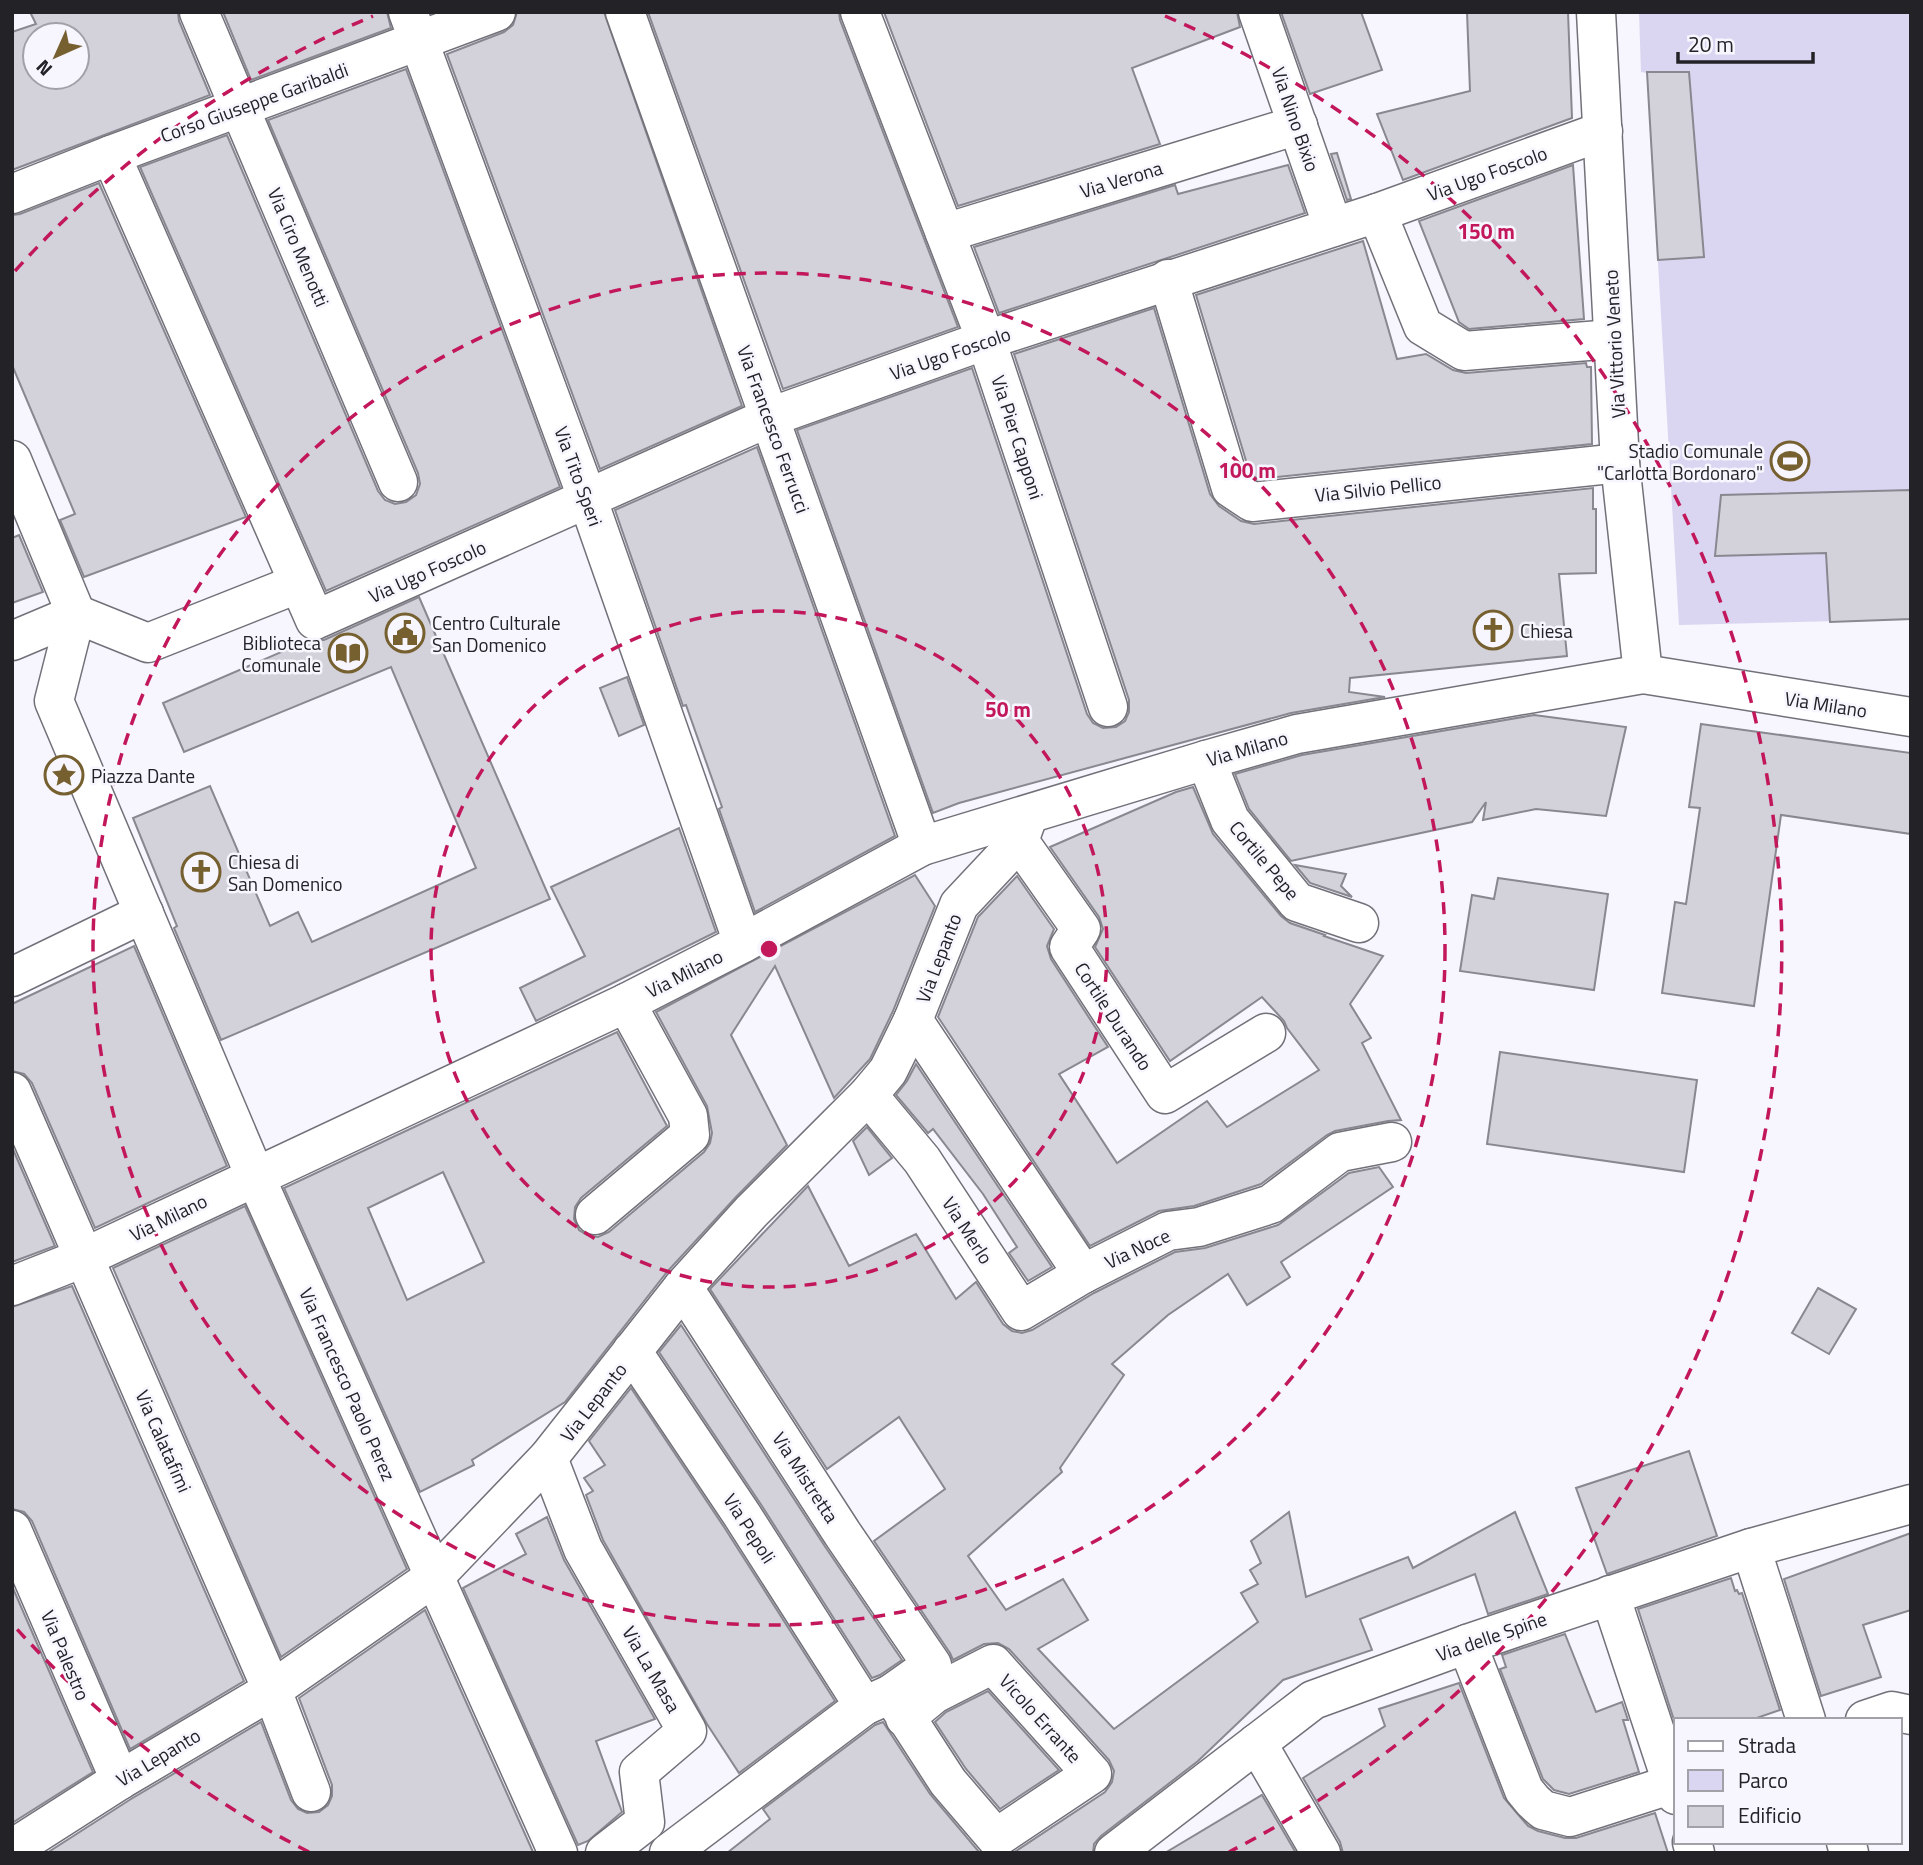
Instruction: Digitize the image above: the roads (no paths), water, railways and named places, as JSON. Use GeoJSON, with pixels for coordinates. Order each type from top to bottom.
{"type":"FeatureCollection","features":[{"type":"Feature","properties":{"kind":"street","name":"Via Ciro Menotti"},"geometry":{"type":"LineString","coordinates":[[199,12],[398,482]]}},
{"type":"Feature","properties":{"kind":"street","name":"Corso Giuseppe Garibaldi"},"geometry":{"type":"LineString","coordinates":[[12,194],[241,107],[413,26],[496,12]]}},
{"type":"Feature","properties":{"kind":"street","name":"Via Francesco Ferrucci"},"geometry":{"type":"LineString","coordinates":[[625,12],[922,846]]}},
{"type":"Feature","properties":{"kind":"street","name":"Via Pier Capponi"},"geometry":{"type":"LineString","coordinates":[[860,12],[986,340],[1108,707]]}},
{"type":"Feature","properties":{"kind":"street","name":"Via Nino Bixio"},"geometry":{"type":"LineString","coordinates":[[1258,12],[1333,227]]}},
{"type":"Feature","properties":{"kind":"street","name":"Via Vittorio Veneto"},"geometry":{"type":"LineString","coordinates":[[1596,12],[1620,463],[1643,674]]}},
{"type":"Feature","properties":{"kind":"street","name":"Via Tito Speri"},"geometry":{"type":"LineString","coordinates":[[413,26],[588,500],[743,943]]}},
{"type":"Feature","properties":{"kind":"street","name":"Via Verona"},"geometry":{"type":"LineString","coordinates":[[945,233],[1298,125]]}},
{"type":"Feature","properties":{"kind":"street","name":"Via Ugo Foscolo"},"geometry":{"type":"LineString","coordinates":[[298,584],[315,620],[770,417],[986,340],[1377,213],[1603,131]]}},
{"type":"Feature","properties":{"kind":"street"},"geometry":{"type":"LineString","coordinates":[[12,641],[76,614],[148,643],[298,584],[111,155]]}},
{"type":"Feature","properties":{"kind":"street"},"geometry":{"type":"LineString","coordinates":[[1377,213],[1423,326],[1464,351],[1613,339]]}},
{"type":"Feature","properties":{"kind":"street","name":"Via Silvio Pellico"},"geometry":{"type":"LineString","coordinates":[[1168,279],[1231,488],[1252,502],[1620,463]]}},
{"type":"Feature","properties":{"kind":"street"},"geometry":{"type":"LineString","coordinates":[[12,460],[76,614],[54,701],[144,913],[12,977]]}},
{"type":"Feature","properties":{"kind":"street","name":"Via Milano"},"geometry":{"type":"LineString","coordinates":[[12,1286],[83,1258],[626,1003],[922,846],[1023,828],[1206,760],[1297,734],[1643,674],[1911,717]]}},
{"type":"Feature","properties":{"kind":"street","name":"Cortile Pepe"},"geometry":{"type":"LineString","coordinates":[[1206,760],[1230,820],[1297,902],[1359,923]]}},
{"type":"Feature","properties":{"kind":"street","name":"Via Lepanto"},"geometry":{"type":"LineString","coordinates":[[12,1849],[120,1780],[272,1690],[434,1577],[548,1458],[683,1287],[751,1212],[868,1095],[888,1071],[913,1020],[959,905],[1023,828]]}},
{"type":"Feature","properties":{"kind":"street","name":"Cortile Durando"},"geometry":{"type":"LineString","coordinates":[[1023,828],[1081,929],[1069,947],[1166,1094],[1265,1033]]}},
{"type":"Feature","properties":{"kind":"street","name":"Via Francesco Paolo Perez"},"geometry":{"type":"LineString","coordinates":[[144,913],[255,1176],[558,1853]]}},
{"type":"Feature","properties":{"kind":"street","name":"Via Milano"},"geometry":{"type":"LineString","coordinates":[[595,1215],[690,1135],[688,1116],[626,1003]]}},
{"type":"Feature","properties":{"kind":"street","name":"Via Noce"},"geometry":{"type":"LineString","coordinates":[[913,1020],[1083,1274],[1168,1231],[1199,1227],[1271,1205],[1340,1152],[1392,1142]]}},
{"type":"Feature","properties":{"kind":"street","name":"Via Calatafimi"},"geometry":{"type":"LineString","coordinates":[[12,1092],[272,1690],[311,1793]]}},
{"type":"Feature","properties":{"kind":"street","name":"Via Merlo"},"geometry":{"type":"LineString","coordinates":[[868,1095],[922,1160],[1021,1311],[1083,1274]]}},
{"type":"Feature","properties":{"kind":"street","name":"Via Mistretta"},"geometry":{"type":"LineString","coordinates":[[683,1287],[932,1665]]}},
{"type":"Feature","properties":{"kind":"street","name":"Via Pepoli"},"geometry":{"type":"LineString","coordinates":[[632,1352],[742,1515],[887,1706]]}},
{"type":"Feature","properties":{"kind":"street","name":"Via La Masa"},"geometry":{"type":"LineString","coordinates":[[548,1458],[583,1549],[687,1731],[639,1772],[645,1822],[605,1853]]}},
{"type":"Feature","properties":{"kind":"street","name":"Via delle Spine"},"geometry":{"type":"LineString","coordinates":[[1114,1853],[1313,1700],[1467,1644],[1751,1548],[1911,1504]]}},
{"type":"Feature","properties":{"kind":"street","name":"Via Palestro"},"geometry":{"type":"LineString","coordinates":[[12,1530],[120,1780]]}},
{"type":"Feature","properties":{"kind":"street"},"geometry":{"type":"LineString","coordinates":[[1751,1548],[1805,1718]]}},
{"type":"Feature","properties":{"kind":"street"},"geometry":{"type":"LineString","coordinates":[[1610,1595],[1674,1784]]}},
{"type":"Feature","properties":{"kind":"street"},"geometry":{"type":"LineString","coordinates":[[1467,1644],[1524,1790],[1543,1810],[1570,1817],[1674,1787]]}},
{"type":"Feature","properties":{"kind":"street","name":"Vicolo Errante"},"geometry":{"type":"LineString","coordinates":[[993,1664],[1092,1774],[996,1838],[887,1706],[934,1694],[993,1664]]}},
{"type":"Feature","properties":{"kind":"street","name":"Vicolo Errante"},"geometry":{"type":"LineString","coordinates":[[669,1853],[887,1706],[932,1665]]}},
{"type":"Feature","properties":{"kind":"street"},"geometry":{"type":"LineString","coordinates":[[1871,1718],[1892,1711],[1911,1715]]}},
{"type":"Feature","properties":{"kind":"street"},"geometry":{"type":"LineString","coordinates":[[1257,1743],[1321,1853]]}},
{"type":"Feature","properties":{"kind":"place","name":"Stadio Comunale \"Carlotta Bordonaro\""},"geometry":{"type":"Point","coordinates":[1790,461]}},
{"type":"Feature","properties":{"kind":"place","name":"Chiesa"},"geometry":{"type":"Point","coordinates":[1493,630]}},
{"type":"Feature","properties":{"kind":"place","name":"Centro Culturale San Domenico"},"geometry":{"type":"Point","coordinates":[405,633]}},
{"type":"Feature","properties":{"kind":"place","name":"Biblioteca Comunale"},"geometry":{"type":"Point","coordinates":[348,653]}},
{"type":"Feature","properties":{"kind":"place","name":"Piazza Dante"},"geometry":{"type":"Point","coordinates":[64,775]}},
{"type":"Feature","properties":{"kind":"place","name":"Chiesa di San Domenico"},"geometry":{"type":"Point","coordinates":[201,872]}}]}
